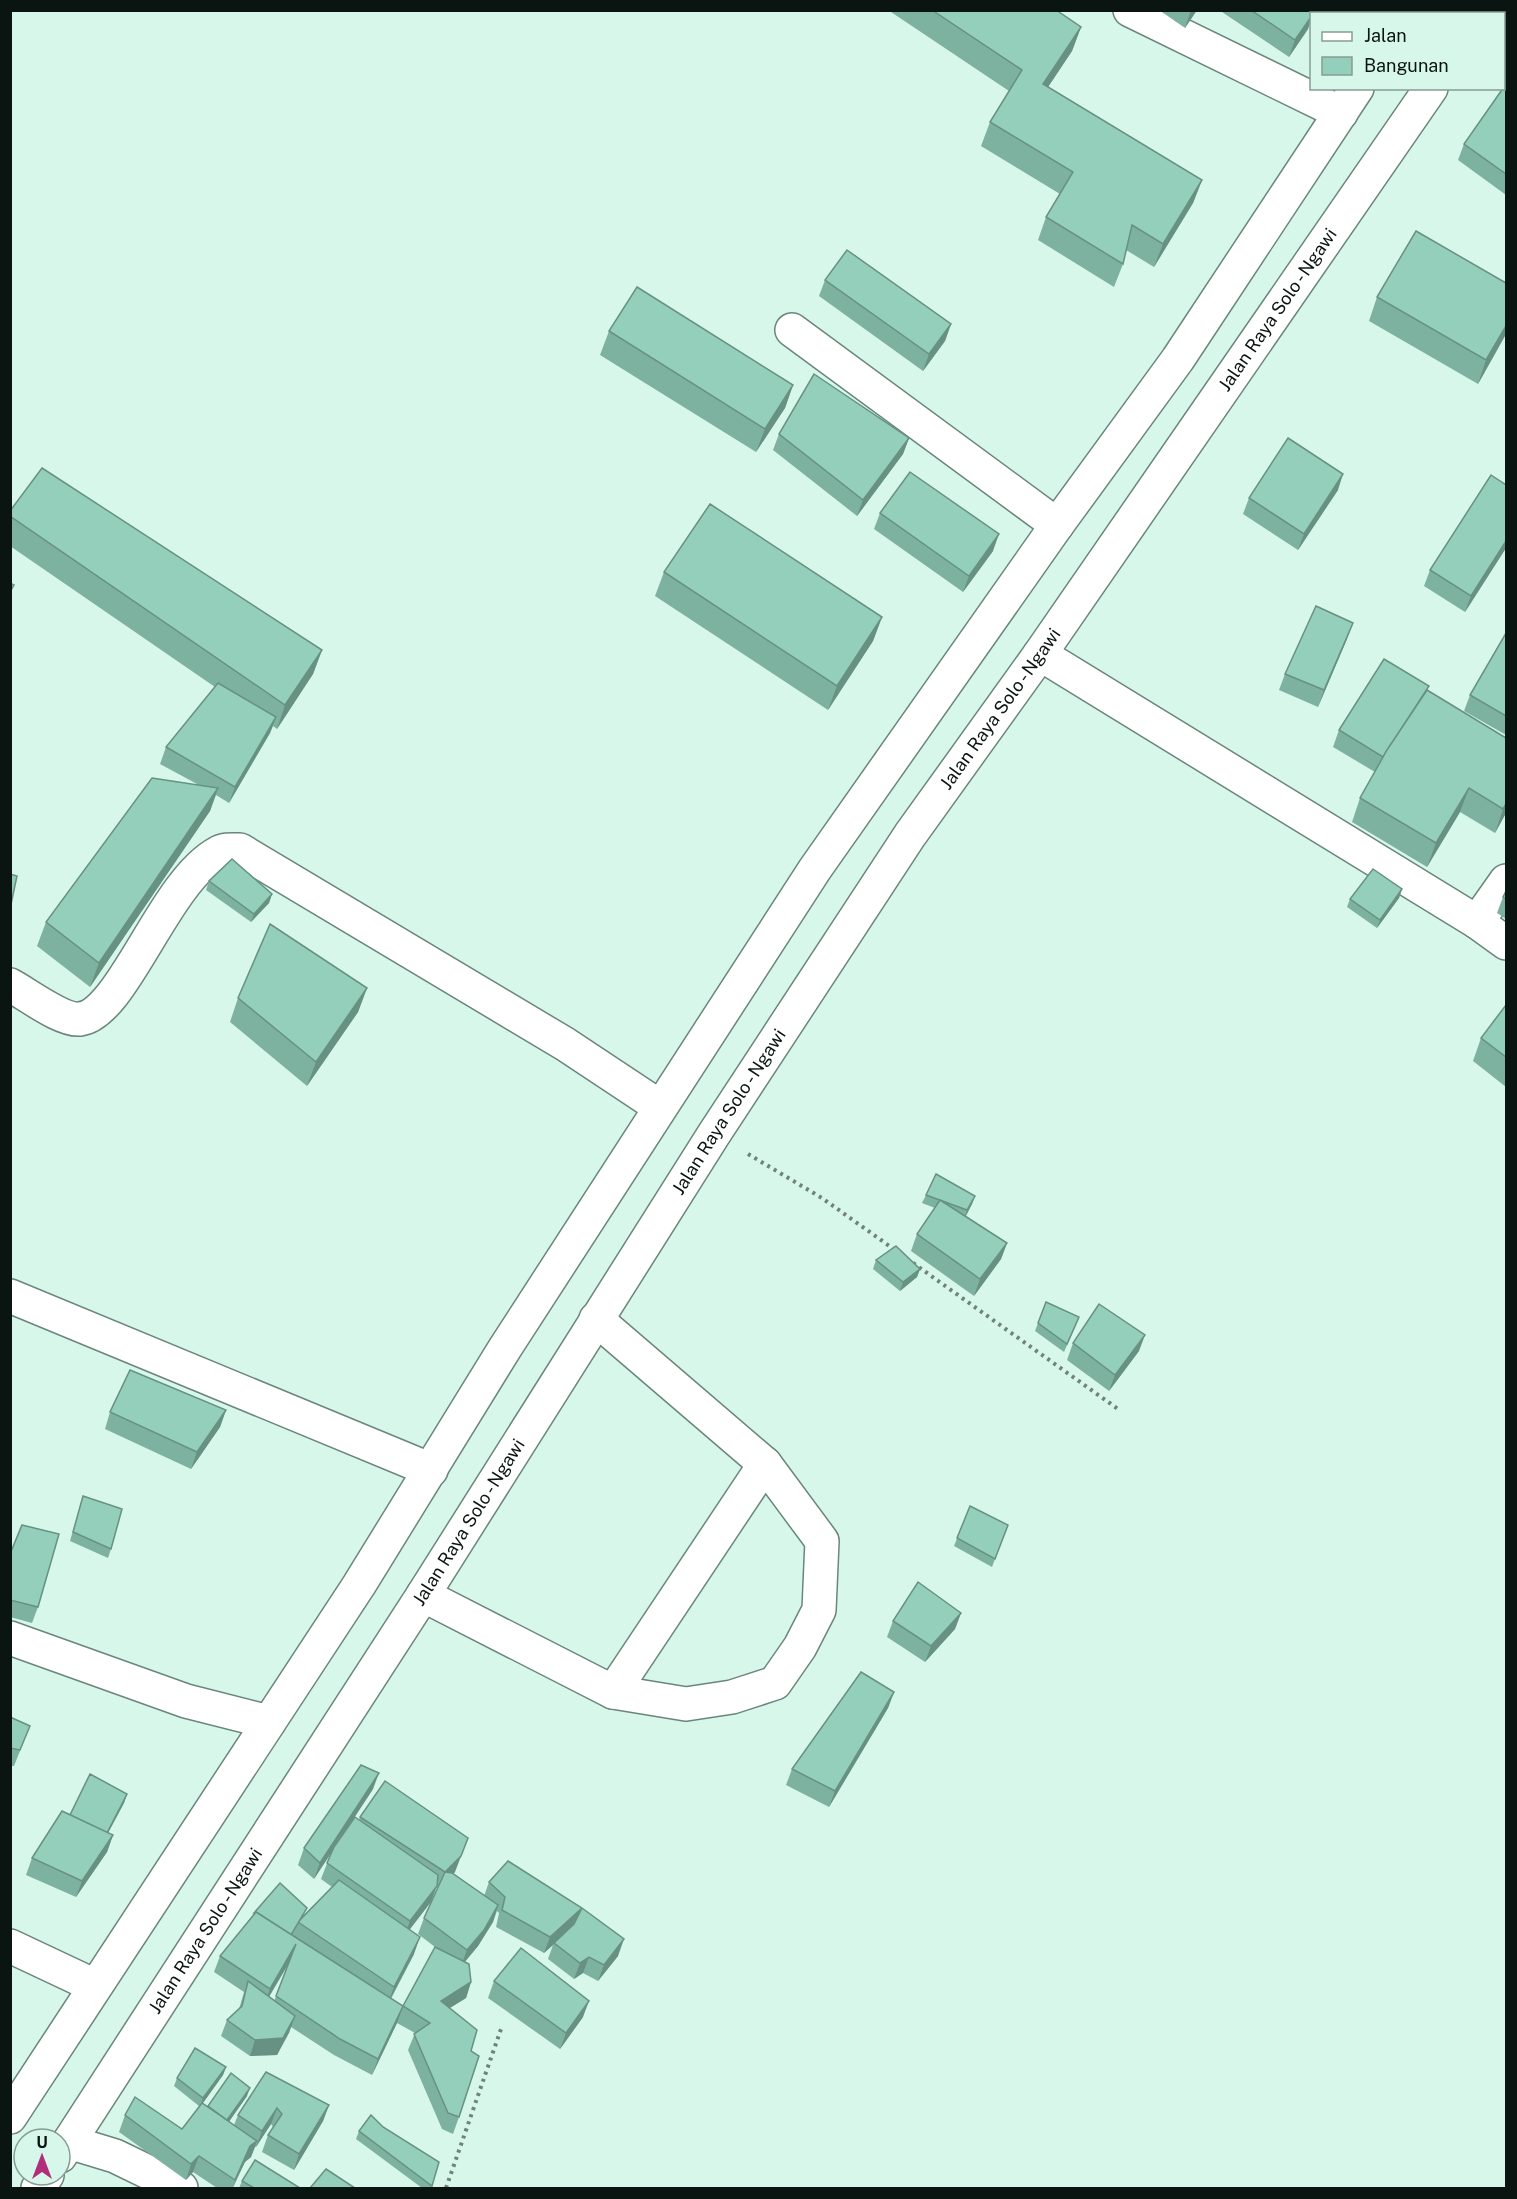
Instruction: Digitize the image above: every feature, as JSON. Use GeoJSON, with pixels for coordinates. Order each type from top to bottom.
{"type":"FeatureCollection","features":[{"type":"Feature","properties":{"kind":"main road"},"geometry":{"type":"LineString","coordinates":[[1131,10],[1310,85]]}},
{"type":"Feature","properties":{"kind":"main road"},"geometry":{"type":"LineString","coordinates":[[10,2117],[269,1722],[431,1470],[505,1348],[822,859],[1057,525],[1178,359],[1349,101],[1323,90]]}},
{"type":"Feature","properties":{"kind":"main road","name":"Jalan Raya Solo - Ngawi"},"geometry":{"type":"LineString","coordinates":[[72,2137],[423,1595],[714,1134],[910,835],[1040,654],[1430,90]]}},
{"type":"Feature","properties":{"kind":"main road"},"geometry":{"type":"LineString","coordinates":[[792,330],[1057,525]]}},
{"type":"Feature","properties":{"kind":"main road"},"geometry":{"type":"LineString","coordinates":[[1040,654],[1477,922],[1506,943]]}},
{"type":"Feature","properties":{"kind":"main road"},"geometry":{"type":"LineString","coordinates":[[10,985],[63,1016],[80,1019],[98,1011],[120,987],[174,895],[195,869],[220,851],[240,850],[565,1044],[660,1107]]}},
{"type":"Feature","properties":{"kind":"main road"},"geometry":{"type":"LineString","coordinates":[[1477,922],[1506,881]]}},
{"type":"Feature","properties":{"kind":"main road"},"geometry":{"type":"LineString","coordinates":[[10,1296],[431,1470]]}},
{"type":"Feature","properties":{"kind":"main road"},"geometry":{"type":"LineString","coordinates":[[423,1595],[613,1692],[686,1704],[732,1697],[775,1683],[800,1647],[819,1610],[822,1540],[765,1464],[596,1319]]}},
{"type":"Feature","properties":{"kind":"main road"},"geometry":{"type":"LineString","coordinates":[[613,1692],[765,1464]]}},
{"type":"Feature","properties":{"kind":"main road"},"geometry":{"type":"LineString","coordinates":[[10,1638],[186,1701],[269,1722]]}},
{"type":"Feature","properties":{"kind":"main road"},"geometry":{"type":"LineString","coordinates":[[10,1946],[95,1986]]}},
{"type":"Feature","properties":{"kind":"main road"},"geometry":{"type":"LineString","coordinates":[[72,2150],[115,2156],[181,2188]]}},
{"type":"Feature","properties":{"kind":"path"},"geometry":{"type":"LineString","coordinates":[[714,1134],[822,1198],[898,1252]]}},
{"type":"Feature","properties":{"kind":"path"},"geometry":{"type":"LineString","coordinates":[[908,1259],[1118,1409]]}},
{"type":"Feature","properties":{"kind":"path"},"geometry":{"type":"LineString","coordinates":[[446,2188],[501,2029]]}},
{"type":"Feature","properties":{"kind":"building"},"geometry":{"type":"Polygon","coordinates":[[[932,10],[1056,10],[1081,27],[1043,84],[1202,180],[1163,244],[1132,225],[1123,264],[1046,217],[1073,172],[990,122],[1022,70],[932,10]]]}},
{"type":"Feature","properties":{"kind":"building"},"geometry":{"type":"Polygon","coordinates":[[[1251,10],[1311,10],[1314,12],[1310,12],[1310,18],[1295,40],[1251,10]]]}},
{"type":"Feature","properties":{"kind":"building"},"geometry":{"type":"Polygon","coordinates":[[[1505,85],[1506,174],[1464,144],[1502,90],[1505,90],[1505,85]]]}},
{"type":"Feature","properties":{"kind":"building"},"geometry":{"type":"Polygon","coordinates":[[[1416,231],[1506,283],[1506,326],[1486,360],[1377,297],[1416,231]]]}},
{"type":"Feature","properties":{"kind":"building"},"geometry":{"type":"Polygon","coordinates":[[[847,250],[951,324],[929,354],[825,280],[847,250]]]}},
{"type":"Feature","properties":{"kind":"building"},"geometry":{"type":"Polygon","coordinates":[[[637,287],[793,385],[765,429],[609,331],[637,287]]]}},
{"type":"Feature","properties":{"kind":"building"},"geometry":{"type":"Polygon","coordinates":[[[814,374],[909,438],[863,500],[779,434],[814,374]]]}},
{"type":"Feature","properties":{"kind":"building"},"geometry":{"type":"Polygon","coordinates":[[[1288,438],[1343,474],[1304,534],[1249,498],[1288,438]]]}},
{"type":"Feature","properties":{"kind":"building"},"geometry":{"type":"Polygon","coordinates":[[[42,468],[322,650],[285,705],[10,516],[10,511],[42,468]]]}},
{"type":"Feature","properties":{"kind":"building"},"geometry":{"type":"Polygon","coordinates":[[[910,472],[999,534],[969,576],[880,513],[910,472]]]}},
{"type":"Feature","properties":{"kind":"building"},"geometry":{"type":"Polygon","coordinates":[[[1491,475],[1506,485],[1506,541],[1471,596],[1430,570],[1491,475]]]}},
{"type":"Feature","properties":{"kind":"building"},"geometry":{"type":"Polygon","coordinates":[[[710,504],[882,617],[837,686],[664,572],[710,504]]]}},
{"type":"Feature","properties":{"kind":"building"},"geometry":{"type":"Polygon","coordinates":[[[1316,606],[1353,623],[1324,690],[1285,674],[1316,606]]]}},
{"type":"Feature","properties":{"kind":"building"},"geometry":{"type":"Polygon","coordinates":[[[1506,633],[1506,716],[1470,695],[1506,633]]]}},
{"type":"Feature","properties":{"kind":"building"},"geometry":{"type":"Polygon","coordinates":[[[1384,659],[1429,686],[1383,757],[1339,730],[1384,659]]]}},
{"type":"Feature","properties":{"kind":"building"},"geometry":{"type":"Polygon","coordinates":[[[218,683],[276,717],[235,787],[166,747],[218,683]]]}},
{"type":"Feature","properties":{"kind":"building"},"geometry":{"type":"Polygon","coordinates":[[[1427,690],[1506,738],[1506,804],[1503,809],[1469,788],[1436,843],[1360,798],[1387,750],[1427,690]]]}},
{"type":"Feature","properties":{"kind":"building"},"geometry":{"type":"Polygon","coordinates":[[[152,778],[218,788],[99,963],[46,922],[152,778]]]}},
{"type":"Feature","properties":{"kind":"building"},"geometry":{"type":"Polygon","coordinates":[[[232,859],[272,894],[254,914],[209,881],[232,859]]]}},
{"type":"Feature","properties":{"kind":"building"},"geometry":{"type":"Polygon","coordinates":[[[1373,869],[1402,889],[1380,920],[1350,899],[1373,869]]]}},
{"type":"Feature","properties":{"kind":"building"},"geometry":{"type":"Polygon","coordinates":[[[10,874],[17,876],[10,909],[10,874]]]}},
{"type":"Feature","properties":{"kind":"building"},"geometry":{"type":"Polygon","coordinates":[[[270,924],[367,988],[316,1062],[238,998],[270,924]]]}},
{"type":"Feature","properties":{"kind":"building"},"geometry":{"type":"Polygon","coordinates":[[[1506,1005],[1506,1057],[1481,1038],[1506,1005]]]}},
{"type":"Feature","properties":{"kind":"building"},"geometry":{"type":"Polygon","coordinates":[[[936,1174],[975,1196],[967,1210],[926,1195],[936,1174]]]}},
{"type":"Feature","properties":{"kind":"building"},"geometry":{"type":"Polygon","coordinates":[[[940,1200],[1007,1243],[980,1279],[917,1234],[940,1200]]]}},
{"type":"Feature","properties":{"kind":"building"},"geometry":{"type":"Polygon","coordinates":[[[896,1246],[920,1269],[903,1282],[876,1260],[896,1246]]]}},
{"type":"Feature","properties":{"kind":"building"},"geometry":{"type":"Polygon","coordinates":[[[1046,1302],[1079,1317],[1067,1344],[1038,1323],[1046,1302]]]}},
{"type":"Feature","properties":{"kind":"building"},"geometry":{"type":"Polygon","coordinates":[[[1099,1304],[1145,1335],[1115,1375],[1073,1343],[1099,1304]]]}},
{"type":"Feature","properties":{"kind":"building"},"geometry":{"type":"Polygon","coordinates":[[[130,1370],[226,1410],[197,1452],[110,1412],[130,1370]]]}},
{"type":"Feature","properties":{"kind":"building"},"geometry":{"type":"Polygon","coordinates":[[[83,1496],[122,1509],[111,1549],[73,1532],[83,1496]]]}},
{"type":"Feature","properties":{"kind":"building"},"geometry":{"type":"Polygon","coordinates":[[[970,1506],[1008,1525],[995,1559],[957,1538],[970,1506]]]}},
{"type":"Feature","properties":{"kind":"building"},"geometry":{"type":"Polygon","coordinates":[[[22,1525],[59,1534],[38,1607],[10,1600],[10,1554],[22,1525]]]}},
{"type":"Feature","properties":{"kind":"building"},"geometry":{"type":"Polygon","coordinates":[[[918,1582],[961,1613],[931,1646],[893,1621],[918,1582]]]}},
{"type":"Feature","properties":{"kind":"building"},"geometry":{"type":"Polygon","coordinates":[[[861,1672],[894,1692],[835,1791],[792,1769],[861,1672]]]}},
{"type":"Feature","properties":{"kind":"building"},"geometry":{"type":"Polygon","coordinates":[[[10,1717],[30,1726],[20,1750],[10,1748],[10,1717]]]}},
{"type":"Feature","properties":{"kind":"building"},"geometry":{"type":"Polygon","coordinates":[[[361,1765],[379,1773],[320,1863],[304,1848],[361,1765]]]}},
{"type":"Feature","properties":{"kind":"building"},"geometry":{"type":"Polygon","coordinates":[[[90,1774],[127,1794],[107,1833],[70,1815],[90,1774]]]}},
{"type":"Feature","properties":{"kind":"building"},"geometry":{"type":"Polygon","coordinates":[[[385,1781],[468,1838],[461,1856],[445,1872],[360,1817],[385,1781]]]}},
{"type":"Feature","properties":{"kind":"building"},"geometry":{"type":"Polygon","coordinates":[[[62,1811],[113,1835],[82,1881],[32,1858],[62,1811]]]}},
{"type":"Feature","properties":{"kind":"building"},"geometry":{"type":"Polygon","coordinates":[[[355,1817],[438,1875],[437,1886],[410,1921],[327,1863],[334,1847],[355,1817]]]}},
{"type":"Feature","properties":{"kind":"building"},"geometry":{"type":"Polygon","coordinates":[[[508,1861],[582,1908],[550,1937],[502,1910],[505,1897],[489,1882],[508,1861]]]}},
{"type":"Feature","properties":{"kind":"building"},"geometry":{"type":"Polygon","coordinates":[[[445,1872],[452,1873],[498,1905],[484,1930],[467,1950],[424,1918],[445,1872]]]}},
{"type":"Feature","properties":{"kind":"building"},"geometry":{"type":"Polygon","coordinates":[[[339,1880],[420,1937],[394,1987],[298,1922],[339,1880]]]}},
{"type":"Feature","properties":{"kind":"building"},"geometry":{"type":"Polygon","coordinates":[[[280,1883],[307,1908],[291,1935],[256,1912],[254,1913],[280,1883]]]}},
{"type":"Feature","properties":{"kind":"building"},"geometry":{"type":"Polygon","coordinates":[[[582,1908],[624,1939],[604,1965],[589,1957],[580,1963],[554,1943],[574,1924],[582,1908]]]}},
{"type":"Feature","properties":{"kind":"building"},"geometry":{"type":"Polygon","coordinates":[[[256,1912],[403,2006],[378,2059],[340,2039],[276,1996],[296,1944],[270,1989],[220,1956],[256,1912]]]}},
{"type":"Feature","properties":{"kind":"building"},"geometry":{"type":"Polygon","coordinates":[[[435,1947],[469,1964],[471,1982],[441,2001],[477,2030],[471,2051],[479,2056],[459,2117],[448,2113],[414,2034],[430,2023],[403,2006],[435,1947]]]}},
{"type":"Feature","properties":{"kind":"building"},"geometry":{"type":"Polygon","coordinates":[[[521,1948],[589,2001],[566,2033],[494,1981],[521,1948]]]}},
{"type":"Feature","properties":{"kind":"building"},"geometry":{"type":"Polygon","coordinates":[[[248,1981],[295,2016],[283,2038],[255,2040],[227,2020],[242,2006],[248,1981]]]}},
{"type":"Feature","properties":{"kind":"building"},"geometry":{"type":"Polygon","coordinates":[[[195,2048],[226,2067],[203,2098],[177,2078],[195,2048]]]}},
{"type":"Feature","properties":{"kind":"building"},"geometry":{"type":"Polygon","coordinates":[[[266,2072],[329,2105],[299,2154],[268,2135],[282,2114],[277,2108],[262,2131],[238,2115],[266,2072]]]}},
{"type":"Feature","properties":{"kind":"building"},"geometry":{"type":"Polygon","coordinates":[[[231,2073],[250,2088],[227,2120],[208,2106],[231,2073]]]}},
{"type":"Feature","properties":{"kind":"building"},"geometry":{"type":"Polygon","coordinates":[[[135,2097],[182,2129],[202,2103],[257,2141],[250,2146],[235,2180],[199,2156],[191,2164],[125,2115],[135,2097]]]}},
{"type":"Feature","properties":{"kind":"building"},"geometry":{"type":"Polygon","coordinates":[[[371,2115],[383,2127],[439,2162],[432,2186],[359,2131],[371,2115]]]}},
{"type":"Feature","properties":{"kind":"building"},"geometry":{"type":"Polygon","coordinates":[[[255,2160],[300,2188],[254,2188],[242,2181],[255,2160]]]}},
{"type":"Feature","properties":{"kind":"building"},"geometry":{"type":"Polygon","coordinates":[[[326,2169],[355,2188],[310,2188],[326,2169]]]}}]}
